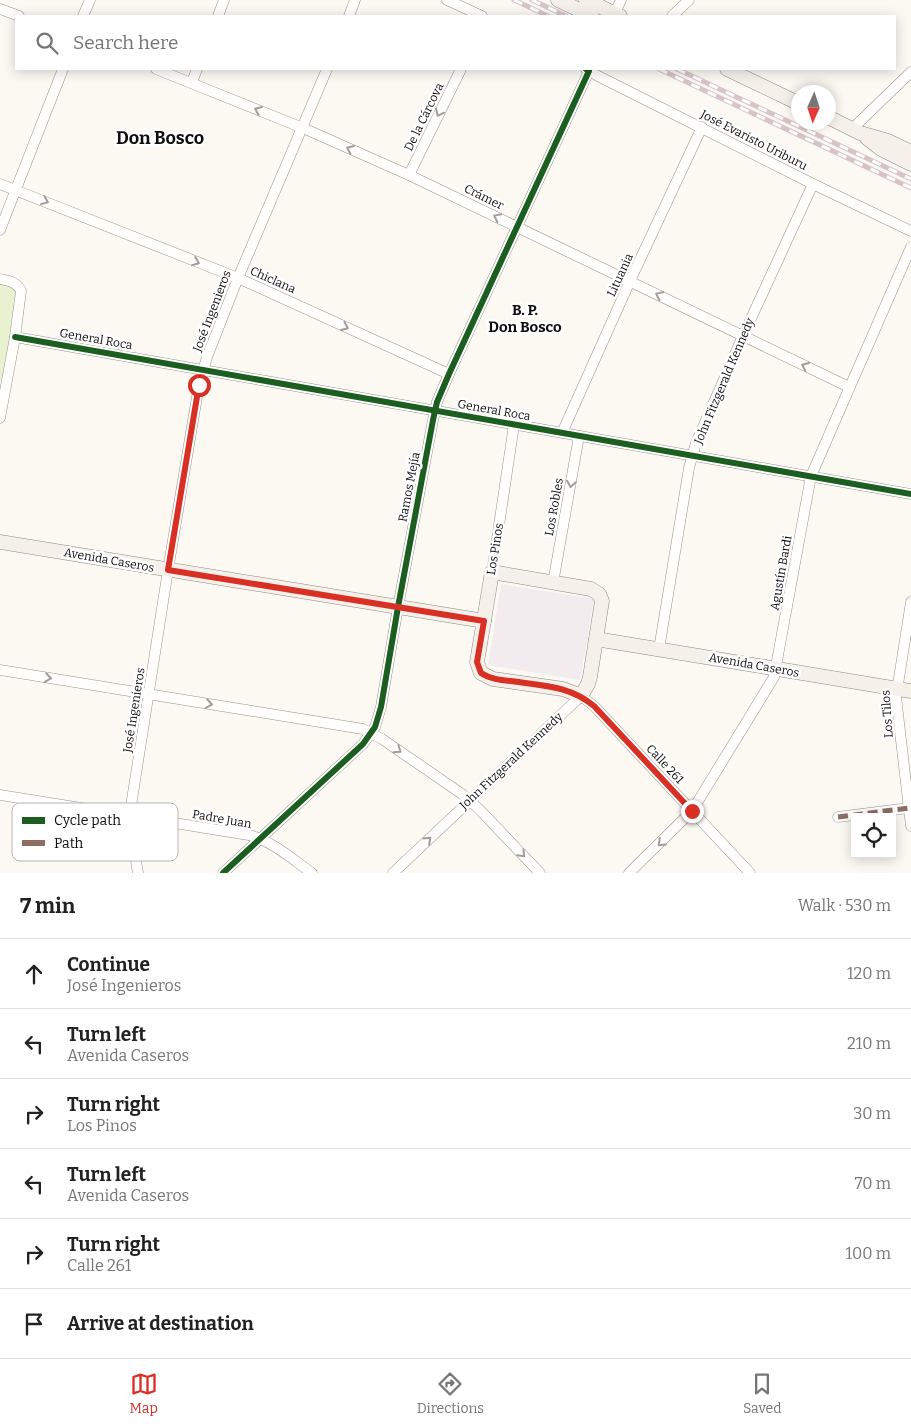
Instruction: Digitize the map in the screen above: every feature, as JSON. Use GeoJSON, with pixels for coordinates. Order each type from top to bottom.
{"type":"FeatureCollection","features":[{"type":"Feature","properties":{"kind":"street"},"geometry":{"type":"LineString","coordinates":[[83,15],[90,0]]}},
{"type":"Feature","properties":{"kind":"street"},"geometry":{"type":"LineString","coordinates":[[218,15],[224,0]]}},
{"type":"Feature","properties":{"kind":"street"},"geometry":{"type":"LineString","coordinates":[[349,15],[356,0]]}},
{"type":"Feature","properties":{"kind":"street"},"geometry":{"type":"LineString","coordinates":[[447,0],[480,15]]}},
{"type":"Feature","properties":{"kind":"street"},"geometry":{"type":"LineString","coordinates":[[558,0],[590,15]]}},
{"type":"Feature","properties":{"kind":"street"},"geometry":{"type":"LineString","coordinates":[[586,0],[618,15],[621,0]]}},
{"type":"Feature","properties":{"kind":"street"},"geometry":{"type":"LineString","coordinates":[[673,15],[689,0]]}},
{"type":"Feature","properties":{"kind":"street"},"geometry":{"type":"LineString","coordinates":[[0,9],[16,15]]}},
{"type":"Feature","properties":{"kind":"street"},"geometry":{"type":"LineString","coordinates":[[0,230],[63,70]]}},
{"type":"Feature","properties":{"kind":"street","name":"Crámer"},"geometry":{"type":"LineString","coordinates":[[159,70],[303,128],[409,175],[849,387]]}},
{"type":"Feature","properties":{"kind":"street"},"geometry":{"type":"LineString","coordinates":[[192,82],[197,70]]}},
{"type":"Feature","properties":{"kind":"street","name":"José Ingenieros"},"geometry":{"type":"LineString","coordinates":[[132,803],[168,570],[203,369],[238,278],[327,70]]}},
{"type":"Feature","properties":{"kind":"street","name":"De la Cárcova"},"geometry":{"type":"LineString","coordinates":[[409,175],[461,70]]}},
{"type":"Feature","properties":{"kind":"street","name":"José Evaristo Uriburu"},"geometry":{"type":"LineString","coordinates":[[588,70],[813,184],[911,231]]}},
{"type":"Feature","properties":{"kind":"street","name":"Ramos Mejía"},"geometry":{"type":"LineString","coordinates":[[223,873],[363,744],[372,733],[377,722],[435,411],[449,374],[588,70]]}},
{"type":"Feature","properties":{"kind":"street"},"geometry":{"type":"LineString","coordinates":[[729,70],[791,100]]}},
{"type":"Feature","properties":{"kind":"street"},"geometry":{"type":"LineString","coordinates":[[856,131],[911,72]]}},
{"type":"Feature","properties":{"kind":"street"},"geometry":{"type":"LineString","coordinates":[[836,122],[856,131],[888,141],[911,152]]}},
{"type":"Feature","properties":{"kind":"street","name":"Lituania"},"geometry":{"type":"LineString","coordinates":[[562,433],[630,281],[702,128]]}},
{"type":"Feature","properties":{"kind":"street"},"geometry":{"type":"LineString","coordinates":[[856,131],[881,149],[911,164]]}},
{"type":"Feature","properties":{"kind":"street","name":"Chiclana"},"geometry":{"type":"LineString","coordinates":[[0,184],[238,278],[449,374]]}},
{"type":"Feature","properties":{"kind":"street","name":"John Fitzgerald Kennedy"},"geometry":{"type":"LineString","coordinates":[[659,649],[692,456],[743,336],[813,184]]}},
{"type":"Feature","properties":{"kind":"street","name":"Agustín Bardi"},"geometry":{"type":"LineString","coordinates":[[629,873],[692,811],[771,684],[777,669],[811,476],[911,247]]}},
{"type":"Feature","properties":{"kind":"street"},"geometry":{"type":"LineString","coordinates":[[0,279],[14,283],[19,286],[21,291],[15,337],[3,381],[0,418]]}},
{"type":"Feature","properties":{"kind":"street","name":"General Roca"},"geometry":{"type":"LineString","coordinates":[[15,337],[911,494]]}},
{"type":"Feature","properties":{"kind":"street","name":"Los Pinos"},"geometry":{"type":"LineString","coordinates":[[514,425],[477,662],[481,673],[493,679],[563,689],[580,696]]}},
{"type":"Feature","properties":{"kind":"street","name":"Los Robles"},"geometry":{"type":"LineString","coordinates":[[553,583],[579,436]]}},
{"type":"Feature","properties":{"kind":"street","name":"Avenida Caseros"},"geometry":{"type":"LineString","coordinates":[[0,542],[484,621]]}},
{"type":"Feature","properties":{"kind":"street"},"geometry":{"type":"LineString","coordinates":[[492,572],[553,583]]}},
{"type":"Feature","properties":{"kind":"street","name":"John Fitzgerald Kennedy"},"geometry":{"type":"LineString","coordinates":[[393,873],[580,696],[588,684],[602,601],[599,594],[591,589],[553,583]]}},
{"type":"Feature","properties":{"kind":"street","name":"Los Tilos"},"geometry":{"type":"LineString","coordinates":[[911,602],[896,689],[911,826]]}},
{"type":"Feature","properties":{"kind":"street","name":"Avenida Caseros"},"geometry":{"type":"LineString","coordinates":[[596,639],[911,691]]}},
{"type":"Feature","properties":{"kind":"street"},"geometry":{"type":"LineString","coordinates":[[0,670],[351,727],[372,733],[462,794],[540,873]]}},
{"type":"Feature","properties":{"kind":"street","name":"Calle 261"},"geometry":{"type":"LineString","coordinates":[[580,696],[594,706],[750,873]]}},
{"type":"Feature","properties":{"kind":"street","name":"Padre Juan"},"geometry":{"type":"LineString","coordinates":[[0,795],[50,803]]}},
{"type":"Feature","properties":{"kind":"street"},"geometry":{"type":"LineString","coordinates":[[838,817],[909,808]]}},
{"type":"Feature","properties":{"kind":"street","name":"Padre Juan"},"geometry":{"type":"LineString","coordinates":[[178,824],[260,838],[312,873]]}},
{"type":"Feature","properties":{"kind":"shaded area"},"geometry":{"type":"Polygon","coordinates":[[[501,584],[594,599],[580,680],[488,665],[501,584]]]}},
{"type":"Feature","properties":{"kind":"green space"},"geometry":{"type":"Polygon","coordinates":[[[0,279],[19,286],[7,381],[0,380],[0,279]]]}},
{"type":"Feature","properties":{"kind":"railway"},"geometry":{"type":"LineString","coordinates":[[514,0],[546,15]]}},
{"type":"Feature","properties":{"kind":"railway"},"geometry":{"type":"LineString","coordinates":[[532,0],[564,15]]}},
{"type":"Feature","properties":{"kind":"railway"},"geometry":{"type":"LineString","coordinates":[[661,70],[911,188]]}},
{"type":"Feature","properties":{"kind":"railway"},"geometry":{"type":"LineString","coordinates":[[679,70],[911,179]]}},
{"type":"Feature","properties":{"kind":"marked path"},"geometry":{"type":"LineString","coordinates":[[838,817],[909,808]]}},
{"type":"Feature","properties":{"kind":"cycle path"},"geometry":{"type":"LineString","coordinates":[[223,873],[363,744],[375,727],[381,707],[437,402],[589,71],[588,70]]}},
{"type":"Feature","properties":{"kind":"cycle path"},"geometry":{"type":"LineString","coordinates":[[15,337],[911,494]]}},
{"type":"Feature","properties":{"kind":"district","name":"Don Bosco"},"geometry":{"type":"Point","coordinates":[160,138]}},
{"type":"Feature","properties":{"kind":"district","name":"B. P. Don Bosco"},"geometry":{"type":"Point","coordinates":[525,318]}},
{"type":"Feature","properties":{"kind":"route"},"geometry":{"type":"LineString","coordinates":[[199,385],[168,570],[484,621],[477,662],[481,673],[493,679],[563,689],[588,701],[692,811]]}}]}
